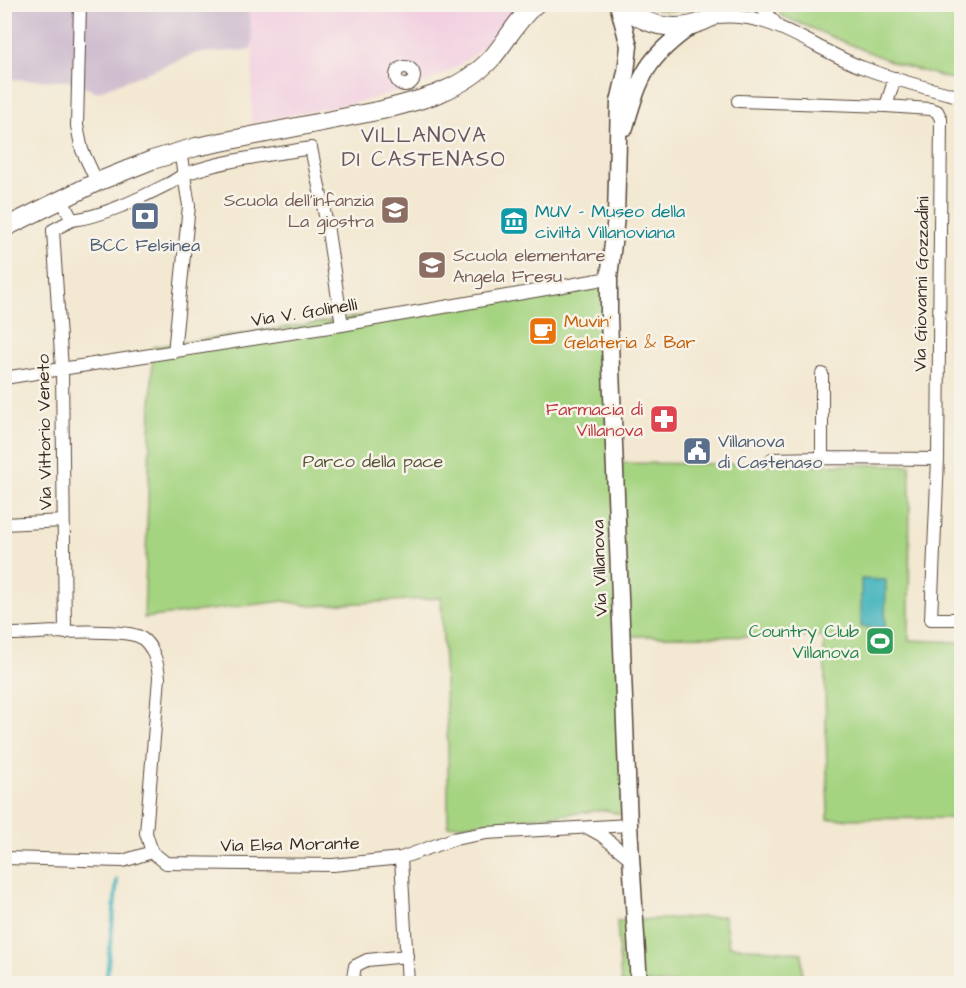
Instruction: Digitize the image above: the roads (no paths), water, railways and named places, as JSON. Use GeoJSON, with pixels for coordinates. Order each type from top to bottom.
{"type":"FeatureCollection","features":[{"type":"Feature","properties":{"kind":"main road"},"geometry":{"type":"LineString","coordinates":[[4,228],[97,182],[180,151],[414,102],[447,91],[474,74],[490,60],[518,23],[536,4]]}},
{"type":"Feature","properties":{"kind":"main road"},"geometry":{"type":"LineString","coordinates":[[620,4],[643,20],[659,26],[676,28],[701,22],[727,4]]}},
{"type":"Feature","properties":{"kind":"main road","name":"Via Villanova"},"geometry":{"type":"LineString","coordinates":[[620,4],[629,46],[619,102],[616,217],[609,278],[629,825],[639,984]]}},
{"type":"Feature","properties":{"kind":"main road","name":"Via Villanova"},"geometry":{"type":"LineString","coordinates":[[618,151],[639,81],[647,66],[671,40],[701,22]]}},
{"type":"Feature","properties":{"kind":"street"},"geometry":{"type":"LineString","coordinates":[[80,4],[77,126],[82,150],[97,182]]}},
{"type":"Feature","properties":{"kind":"street"},"geometry":{"type":"LineString","coordinates":[[759,4],[778,26]]}},
{"type":"Feature","properties":{"kind":"street"},"geometry":{"type":"LineString","coordinates":[[701,22],[740,16],[778,26],[863,68],[962,97]]}},
{"type":"Feature","properties":{"kind":"street"},"geometry":{"type":"LineString","coordinates":[[738,101],[886,106],[895,78]]}},
{"type":"Feature","properties":{"kind":"street"},"geometry":{"type":"LineString","coordinates":[[408,84],[414,102]]}},
{"type":"Feature","properties":{"kind":"street","name":"Via Giovanni Gozzadini"},"geometry":{"type":"LineString","coordinates":[[886,106],[930,109],[937,111],[941,120],[938,459],[931,619],[962,620]]}},
{"type":"Feature","properties":{"kind":"street"},"geometry":{"type":"LineString","coordinates":[[62,200],[72,220],[87,218],[129,202],[176,180],[185,173],[311,148],[327,225],[342,325]]}},
{"type":"Feature","properties":{"kind":"street"},"geometry":{"type":"LineString","coordinates":[[174,352],[189,206],[180,151]]}},
{"type":"Feature","properties":{"kind":"street","name":"Via Vittorio Veneto"},"geometry":{"type":"LineString","coordinates":[[65,633],[62,370],[53,230],[72,220]]}},
{"type":"Feature","properties":{"kind":"street","name":"Via V. Golinelli"},"geometry":{"type":"LineString","coordinates":[[4,378],[342,325],[609,278]]}},
{"type":"Feature","properties":{"kind":"street"},"geometry":{"type":"LineString","coordinates":[[822,374],[822,458]]}},
{"type":"Feature","properties":{"kind":"street"},"geometry":{"type":"LineString","coordinates":[[772,459],[938,459]]}},
{"type":"Feature","properties":{"kind":"street"},"geometry":{"type":"LineString","coordinates":[[4,524],[63,521]]}},
{"type":"Feature","properties":{"kind":"street"},"geometry":{"type":"LineString","coordinates":[[4,634],[121,632],[140,637],[152,650],[158,663],[159,678],[146,833],[152,852],[123,861],[4,858]]}},
{"type":"Feature","properties":{"kind":"street","name":"Via Elsa Morante"},"geometry":{"type":"LineString","coordinates":[[152,852],[166,863],[333,865],[401,858],[453,839],[486,833],[629,825]]}},
{"type":"Feature","properties":{"kind":"street"},"geometry":{"type":"LineString","coordinates":[[589,829],[601,835],[631,859]]}},
{"type":"Feature","properties":{"kind":"street"},"geometry":{"type":"LineString","coordinates":[[401,858],[408,984]]}},
{"type":"Feature","properties":{"kind":"street"},"geometry":{"type":"LineString","coordinates":[[352,984],[355,966],[362,962],[407,956]]}},
{"type":"Feature","properties":{"kind":"water"},"geometry":{"type":"Polygon","coordinates":[[[861,579],[886,580],[885,628],[861,627],[861,579]]]}},
{"type":"Feature","properties":{"kind":"waterway"},"geometry":{"type":"LineString","coordinates":[[106,984],[117,880]]}},
{"type":"Feature","properties":{"kind":"place","name":"Scuola dell'infanzia La giostra"},"geometry":{"type":"Point","coordinates":[395,210]}},
{"type":"Feature","properties":{"kind":"place","name":"BCC Felsinea"},"geometry":{"type":"Point","coordinates":[145,216]}},
{"type":"Feature","properties":{"kind":"place","name":"MUV - Museo della civiltà Villanoviana"},"geometry":{"type":"Point","coordinates":[514,221]}},
{"type":"Feature","properties":{"kind":"place","name":"Scuola elementare Angela Fresu"},"geometry":{"type":"Point","coordinates":[432,265]}},
{"type":"Feature","properties":{"kind":"place","name":"Muvin' Gelateria & Bar"},"geometry":{"type":"Point","coordinates":[543,331]}},
{"type":"Feature","properties":{"kind":"place","name":"Farmacia di Villanova"},"geometry":{"type":"Point","coordinates":[664,419]}},
{"type":"Feature","properties":{"kind":"place","name":"Villanova di Castenaso"},"geometry":{"type":"Point","coordinates":[697,451]}},
{"type":"Feature","properties":{"kind":"place","name":"Country Club Villanova"},"geometry":{"type":"Point","coordinates":[880,641]}},
{"type":"Feature","properties":{"kind":"district","name":"VILLANOVA DI CASTENASO"},"geometry":{"type":"Point","coordinates":[424,147]}},
{"type":"Feature","properties":{"kind":"park label","name":"Parco della pace"},"geometry":{"type":"Point","coordinates":[373,461]}}]}
